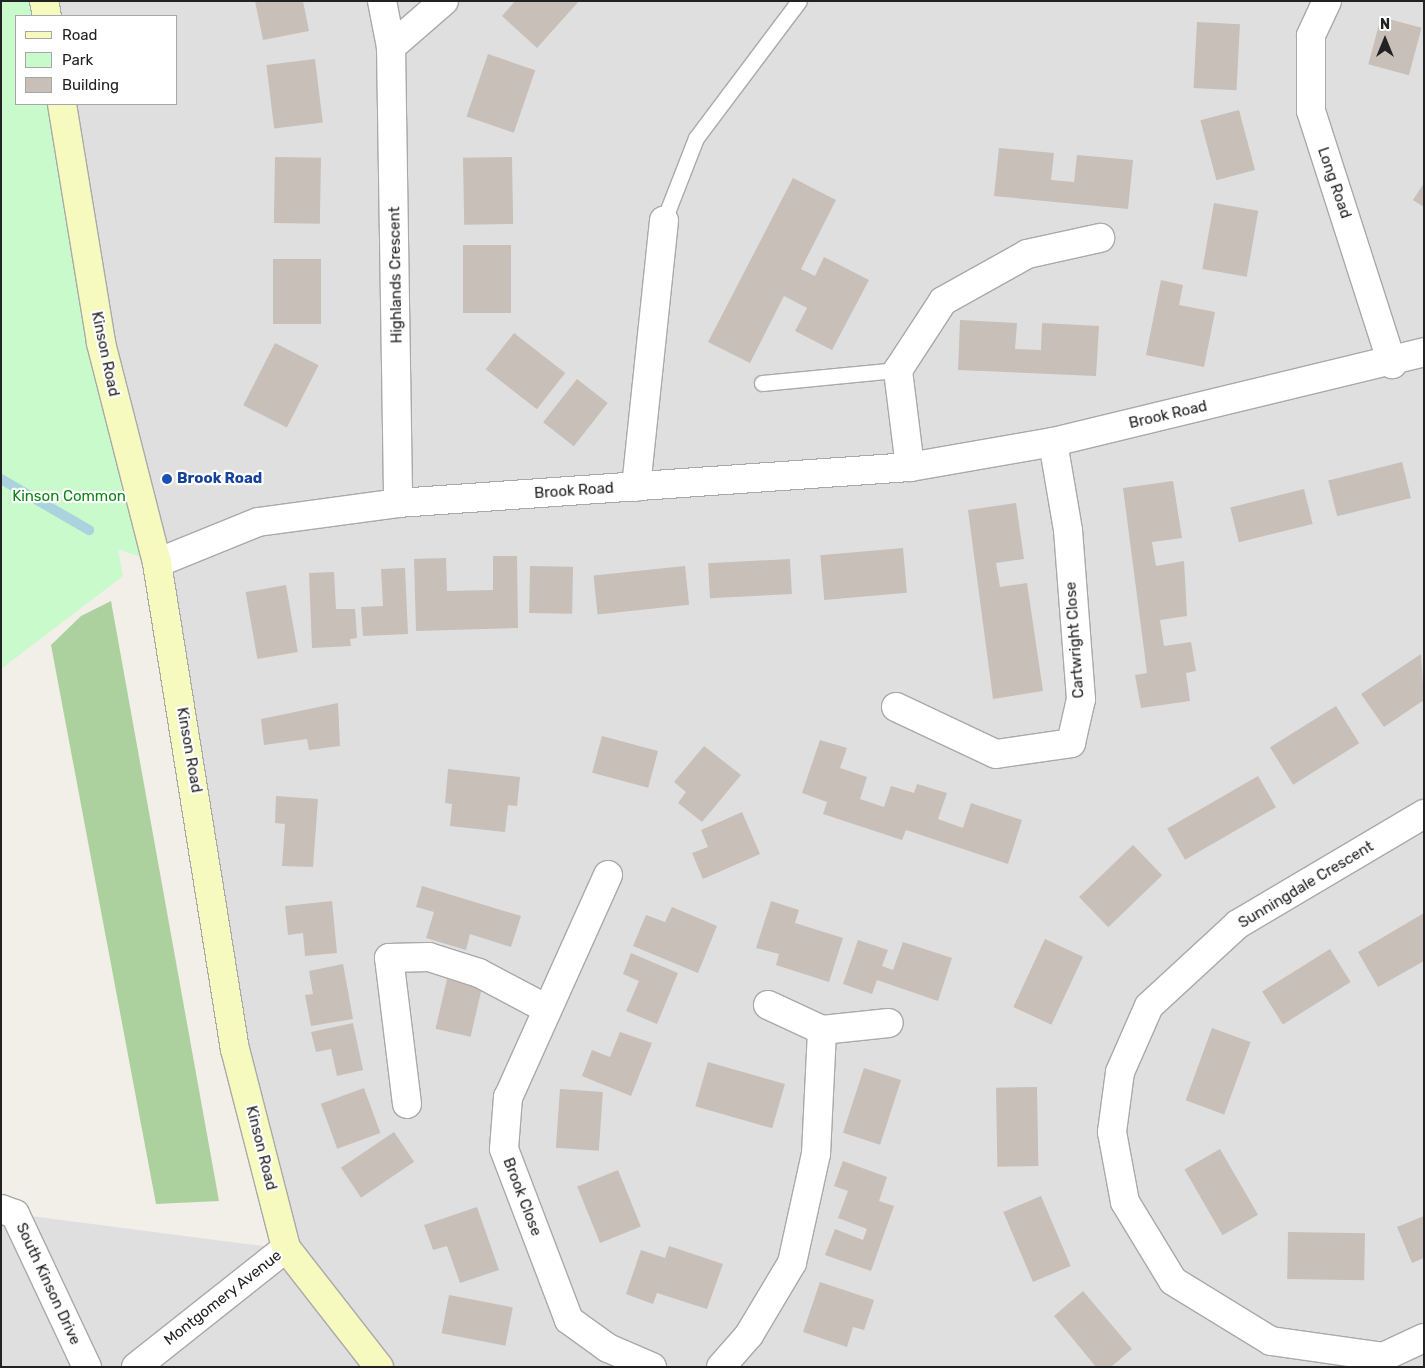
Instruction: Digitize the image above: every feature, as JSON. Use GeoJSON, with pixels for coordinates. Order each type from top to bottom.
{"type":"FeatureCollection","features":[{"type":"Feature","properties":{"kind":"street"},"geometry":{"type":"LineString","coordinates":[[44,1],[47,15]]}},
{"type":"Feature","properties":{"kind":"street","name":"Highlands Crescent"},"geometry":{"type":"LineString","coordinates":[[382,1],[391,47],[398,503]]}},
{"type":"Feature","properties":{"kind":"street"},"geometry":{"type":"LineString","coordinates":[[391,47],[444,1]]}},
{"type":"Feature","properties":{"kind":"street","name":"Long Road"},"geometry":{"type":"LineString","coordinates":[[1327,1],[1311,36],[1311,111],[1392,364]]}},
{"type":"Feature","properties":{"kind":"street","name":"Kinson Road"},"geometry":{"type":"LineString","coordinates":[[62,105],[101,343],[157,563],[235,1049],[286,1248],[379,1367]]}},
{"type":"Feature","properties":{"kind":"street"},"geometry":{"type":"LineString","coordinates":[[636,487],[664,220]]}},
{"type":"Feature","properties":{"kind":"street"},"geometry":{"type":"LineString","coordinates":[[910,467],[898,370],[943,301],[1028,254],[1100,238]]}},
{"type":"Feature","properties":{"kind":"street","name":"Brook Road"},"geometry":{"type":"LineString","coordinates":[[157,563],[258,522],[398,503],[910,467],[1053,442],[1392,364],[1424,352]]}},
{"type":"Feature","properties":{"kind":"street","name":"Cartwright Close"},"geometry":{"type":"LineString","coordinates":[[896,707],[996,754],[1071,743],[1081,699],[1068,530],[1053,442]]}},
{"type":"Feature","properties":{"kind":"street","name":"Sunningdale Crescent"},"geometry":{"type":"LineString","coordinates":[[1424,814],[1238,924],[1149,1006],[1120,1072],[1112,1132],[1125,1202],[1173,1280],[1270,1340],[1382,1357],[1424,1338]]}},
{"type":"Feature","properties":{"kind":"street","name":"Brook Close"},"geometry":{"type":"LineString","coordinates":[[608,875],[545,1008],[508,1097],[504,1149],[569,1320],[608,1348],[652,1367]]}},
{"type":"Feature","properties":{"kind":"street"},"geometry":{"type":"LineString","coordinates":[[407,1104],[389,958],[429,957],[479,973],[545,1008]]}},
{"type":"Feature","properties":{"kind":"street"},"geometry":{"type":"LineString","coordinates":[[768,1005],[822,1030],[889,1023]]}},
{"type":"Feature","properties":{"kind":"street"},"geometry":{"type":"LineString","coordinates":[[721,1367],[749,1335],[792,1263],[816,1154],[822,1030]]}},
{"type":"Feature","properties":{"kind":"street","name":"South Kinson Drive"},"geometry":{"type":"LineString","coordinates":[[1,1208],[15,1214],[87,1367]]}},
{"type":"Feature","properties":{"kind":"street","name":"Montgomery Avenue"},"geometry":{"type":"LineString","coordinates":[[136,1367],[286,1248]]}},
{"type":"Feature","properties":{"kind":"lane"},"geometry":{"type":"LineString","coordinates":[[664,220],[696,138],[799,1]]}},
{"type":"Feature","properties":{"kind":"lane"},"geometry":{"type":"LineString","coordinates":[[762,383],[898,370]]}},
{"type":"Feature","properties":{"kind":"shaded area"},"geometry":{"type":"Polygon","coordinates":[[[44,1],[1424,1],[1424,1367],[1,1367],[1,1209],[15,1214],[286,1249],[62,105],[178,105],[178,15],[47,15],[44,1]]]}},
{"type":"Feature","properties":{"kind":"green space","name":"Kinson Common"},"geometry":{"type":"Polygon","coordinates":[[[1,1],[44,1],[47,15],[15,15],[15,105],[62,105],[157,563],[118,549],[123,576],[1,669],[1,1]]]}},
{"type":"Feature","properties":{"kind":"green space"},"geometry":{"type":"Polygon","coordinates":[[[111,601],[219,1201],[156,1204],[51,645],[81,616],[111,601]]]}},
{"type":"Feature","properties":{"kind":"building"},"geometry":{"type":"Polygon","coordinates":[[[255,1],[303,1],[309,31],[263,40],[255,1]]]}},
{"type":"Feature","properties":{"kind":"building"},"geometry":{"type":"Polygon","coordinates":[[[515,1],[579,1],[537,48],[502,16],[515,1]]]}},
{"type":"Feature","properties":{"kind":"building"},"geometry":{"type":"Polygon","coordinates":[[[1381,17],[1422,28],[1409,75],[1368,64],[1381,17]]]}},
{"type":"Feature","properties":{"kind":"building"},"geometry":{"type":"Polygon","coordinates":[[[1197,22],[1240,24],[1236,90],[1194,88],[1197,22]]]}},
{"type":"Feature","properties":{"kind":"building"},"geometry":{"type":"Polygon","coordinates":[[[488,54],[535,70],[514,133],[467,116],[488,54]]]}},
{"type":"Feature","properties":{"kind":"building"},"geometry":{"type":"Polygon","coordinates":[[[315,59],[323,123],[274,128],[266,65],[315,59]]]}},
{"type":"Feature","properties":{"kind":"building"},"geometry":{"type":"Polygon","coordinates":[[[1239,110],[1255,170],[1216,180],[1200,120],[1239,110]]]}},
{"type":"Feature","properties":{"kind":"building"},"geometry":{"type":"Polygon","coordinates":[[[999,148],[1054,153],[1051,180],[1074,182],[1077,155],[1133,160],[1128,209],[994,196],[999,148]]]}},
{"type":"Feature","properties":{"kind":"building"},"geometry":{"type":"Polygon","coordinates":[[[275,157],[321,158],[320,224],[274,223],[275,157]]]}},
{"type":"Feature","properties":{"kind":"building"},"geometry":{"type":"Polygon","coordinates":[[[512,157],[513,224],[464,225],[463,158],[512,157]]]}},
{"type":"Feature","properties":{"kind":"building"},"geometry":{"type":"Polygon","coordinates":[[[793,178],[836,200],[801,269],[815,276],[824,257],[869,280],[832,350],[795,331],[807,308],[784,296],[750,363],[708,342],[793,178]]]}},
{"type":"Feature","properties":{"kind":"building"},"geometry":{"type":"Polygon","coordinates":[[[1424,183],[1424,207],[1413,200],[1424,183]]]}},
{"type":"Feature","properties":{"kind":"building"},"geometry":{"type":"Polygon","coordinates":[[[1214,203],[1258,211],[1247,277],[1202,269],[1214,203]]]}},
{"type":"Feature","properties":{"kind":"building"},"geometry":{"type":"Polygon","coordinates":[[[463,245],[511,245],[511,313],[463,313],[463,245]]]}},
{"type":"Feature","properties":{"kind":"building"},"geometry":{"type":"Polygon","coordinates":[[[273,259],[321,259],[321,324],[273,324],[273,259]]]}},
{"type":"Feature","properties":{"kind":"building"},"geometry":{"type":"Polygon","coordinates":[[[1161,280],[1183,285],[1179,305],[1215,312],[1204,367],[1146,355],[1161,280]]]}},
{"type":"Feature","properties":{"kind":"building"},"geometry":{"type":"Polygon","coordinates":[[[960,320],[1017,323],[1015,349],[1041,350],[1042,323],[1099,326],[1096,376],[958,370],[960,320]]]}},
{"type":"Feature","properties":{"kind":"building"},"geometry":{"type":"Polygon","coordinates":[[[514,333],[565,373],[537,409],[486,369],[514,333]]]}},
{"type":"Feature","properties":{"kind":"building"},"geometry":{"type":"Polygon","coordinates":[[[275,343],[319,365],[287,428],[243,405],[275,343]]]}},
{"type":"Feature","properties":{"kind":"building"},"geometry":{"type":"Polygon","coordinates":[[[577,379],[608,403],[574,446],[543,422],[577,379]]]}},
{"type":"Feature","properties":{"kind":"building"},"geometry":{"type":"Polygon","coordinates":[[[1402,462],[1411,498],[1337,516],[1328,480],[1402,462]]]}},
{"type":"Feature","properties":{"kind":"building"},"geometry":{"type":"Polygon","coordinates":[[[1173,481],[1182,538],[1152,542],[1156,566],[1184,561],[1187,616],[1160,620],[1164,646],[1191,642],[1196,671],[1186,673],[1190,701],[1141,708],[1135,675],[1147,673],[1123,488],[1173,481]]]}},
{"type":"Feature","properties":{"kind":"building"},"geometry":{"type":"Polygon","coordinates":[[[1304,489],[1313,524],[1239,542],[1230,507],[1304,489]]]}},
{"type":"Feature","properties":{"kind":"building"},"geometry":{"type":"Polygon","coordinates":[[[1016,503],[1024,559],[996,563],[1000,587],[1027,583],[1043,691],[993,699],[968,510],[1016,503]]]}},
{"type":"Feature","properties":{"kind":"building"},"geometry":{"type":"Polygon","coordinates":[[[903,548],[907,593],[824,600],[820,555],[903,548]]]}},
{"type":"Feature","properties":{"kind":"building"},"geometry":{"type":"Polygon","coordinates":[[[493,556],[517,556],[518,628],[416,631],[414,559],[446,558],[447,591],[493,590],[493,556]]]}},
{"type":"Feature","properties":{"kind":"building"},"geometry":{"type":"Polygon","coordinates":[[[790,559],[792,594],[710,598],[708,563],[790,559]]]}},
{"type":"Feature","properties":{"kind":"building"},"geometry":{"type":"Polygon","coordinates":[[[530,566],[573,567],[572,614],[529,613],[530,566]]]}},
{"type":"Feature","properties":{"kind":"building"},"geometry":{"type":"Polygon","coordinates":[[[685,566],[689,605],[598,614],[594,576],[685,566]]]}},
{"type":"Feature","properties":{"kind":"building"},"geometry":{"type":"Polygon","coordinates":[[[405,568],[408,634],[363,636],[361,607],[383,606],[381,569],[405,568]]]}},
{"type":"Feature","properties":{"kind":"building"},"geometry":{"type":"Polygon","coordinates":[[[334,572],[336,609],[355,609],[357,638],[350,639],[351,646],[312,648],[309,573],[334,572]]]}},
{"type":"Feature","properties":{"kind":"building"},"geometry":{"type":"Polygon","coordinates":[[[286,585],[298,652],[257,659],[246,592],[286,585]]]}},
{"type":"Feature","properties":{"kind":"building"},"geometry":{"type":"Polygon","coordinates":[[[1421,654],[1424,700],[1384,727],[1361,694],[1421,654]]]}},
{"type":"Feature","properties":{"kind":"building"},"geometry":{"type":"Polygon","coordinates":[[[338,703],[340,746],[309,750],[307,739],[264,745],[261,719],[338,703]]]}},
{"type":"Feature","properties":{"kind":"building"},"geometry":{"type":"Polygon","coordinates":[[[1336,706],[1359,743],[1293,785],[1270,747],[1336,706]]]}},
{"type":"Feature","properties":{"kind":"building"},"geometry":{"type":"Polygon","coordinates":[[[602,736],[658,751],[648,788],[592,773],[602,736]]]}},
{"type":"Feature","properties":{"kind":"building"},"geometry":{"type":"Polygon","coordinates":[[[820,740],[847,748],[840,768],[867,777],[860,799],[884,807],[891,786],[914,793],[917,784],[947,793],[938,819],[963,828],[971,803],[1022,820],[1008,864],[906,830],[902,840],[823,814],[827,802],[802,793],[820,740]]]}},
{"type":"Feature","properties":{"kind":"building"},"geometry":{"type":"Polygon","coordinates":[[[704,746],[741,775],[702,822],[678,803],[686,792],[674,782],[704,746]]]}},
{"type":"Feature","properties":{"kind":"building"},"geometry":{"type":"Polygon","coordinates":[[[448,769],[520,777],[517,806],[508,805],[505,832],[450,826],[452,804],[445,803],[448,769]]]}},
{"type":"Feature","properties":{"kind":"building"},"geometry":{"type":"Polygon","coordinates":[[[1258,776],[1276,807],[1185,860],[1167,829],[1258,776]]]}},
{"type":"Feature","properties":{"kind":"building"},"geometry":{"type":"Polygon","coordinates":[[[276,796],[318,799],[313,867],[282,866],[285,824],[275,823],[276,796]]]}},
{"type":"Feature","properties":{"kind":"building"},"geometry":{"type":"Polygon","coordinates":[[[742,812],[760,854],[703,879],[692,853],[708,847],[701,830],[742,812]]]}},
{"type":"Feature","properties":{"kind":"building"},"geometry":{"type":"Polygon","coordinates":[[[1133,845],[1162,875],[1108,927],[1079,897],[1133,845]]]}},
{"type":"Feature","properties":{"kind":"building"},"geometry":{"type":"Polygon","coordinates":[[[422,886],[521,916],[511,947],[470,934],[466,950],[426,938],[434,912],[416,907],[422,886]]]}},
{"type":"Feature","properties":{"kind":"building"},"geometry":{"type":"Polygon","coordinates":[[[332,901],[337,953],[305,956],[303,933],[288,935],[285,906],[332,901]]]}},
{"type":"Feature","properties":{"kind":"building"},"geometry":{"type":"Polygon","coordinates":[[[771,901],[799,910],[795,923],[843,938],[829,982],[776,965],[779,954],[756,948],[771,901]]]}},
{"type":"Feature","properties":{"kind":"building"},"geometry":{"type":"Polygon","coordinates":[[[672,907],[717,926],[698,973],[633,946],[646,915],[665,922],[672,907]]]}},
{"type":"Feature","properties":{"kind":"building"},"geometry":{"type":"Polygon","coordinates":[[[1424,913],[1424,961],[1378,987],[1358,952],[1424,913]]]}},
{"type":"Feature","properties":{"kind":"building"},"geometry":{"type":"Polygon","coordinates":[[[1045,939],[1083,957],[1051,1025],[1013,1007],[1045,939]]]}},
{"type":"Feature","properties":{"kind":"building"},"geometry":{"type":"Polygon","coordinates":[[[858,940],[888,950],[882,966],[893,970],[903,942],[952,958],[938,1001],[877,980],[872,994],[843,984],[858,940]]]}},
{"type":"Feature","properties":{"kind":"building"},"geometry":{"type":"Polygon","coordinates":[[[1330,949],[1351,982],[1283,1024],[1262,991],[1330,949]]]}},
{"type":"Feature","properties":{"kind":"building"},"geometry":{"type":"Polygon","coordinates":[[[631,953],[678,973],[657,1024],[626,1011],[639,981],[623,974],[631,953]]]}},
{"type":"Feature","properties":{"kind":"building"},"geometry":{"type":"Polygon","coordinates":[[[343,964],[353,1019],[311,1026],[305,995],[313,994],[309,971],[343,964]]]}},
{"type":"Feature","properties":{"kind":"building"},"geometry":{"type":"Polygon","coordinates":[[[447,979],[482,987],[471,1037],[436,1029],[447,979]]]}},
{"type":"Feature","properties":{"kind":"building"},"geometry":{"type":"Polygon","coordinates":[[[353,1023],[363,1070],[337,1076],[331,1049],[316,1052],[311,1032],[353,1023]]]}},
{"type":"Feature","properties":{"kind":"building"},"geometry":{"type":"Polygon","coordinates":[[[1212,1028],[1251,1042],[1224,1114],[1186,1100],[1212,1028]]]}},
{"type":"Feature","properties":{"kind":"building"},"geometry":{"type":"Polygon","coordinates":[[[620,1032],[652,1043],[631,1096],[582,1076],[592,1050],[610,1057],[620,1032]]]}},
{"type":"Feature","properties":{"kind":"building"},"geometry":{"type":"Polygon","coordinates":[[[708,1062],[785,1084],[772,1128],[695,1106],[708,1062]]]}},
{"type":"Feature","properties":{"kind":"building"},"geometry":{"type":"Polygon","coordinates":[[[864,1068],[901,1080],[880,1145],[843,1133],[864,1068]]]}},
{"type":"Feature","properties":{"kind":"building"},"geometry":{"type":"Polygon","coordinates":[[[1037,1087],[1038,1166],[997,1167],[996,1088],[1037,1087]]]}},
{"type":"Feature","properties":{"kind":"building"},"geometry":{"type":"Polygon","coordinates":[[[364,1088],[380,1133],[337,1149],[321,1104],[364,1088]]]}},
{"type":"Feature","properties":{"kind":"building"},"geometry":{"type":"Polygon","coordinates":[[[560,1089],[603,1092],[599,1151],[556,1148],[560,1089]]]}},
{"type":"Feature","properties":{"kind":"building"},"geometry":{"type":"Polygon","coordinates":[[[394,1132],[414,1162],[361,1198],[341,1168],[394,1132]]]}},
{"type":"Feature","properties":{"kind":"building"},"geometry":{"type":"Polygon","coordinates":[[[1220,1149],[1258,1215],[1222,1235],[1184,1170],[1220,1149]]]}},
{"type":"Feature","properties":{"kind":"building"},"geometry":{"type":"Polygon","coordinates":[[[843,1161],[887,1177],[879,1201],[894,1206],[871,1271],[825,1255],[835,1229],[863,1240],[867,1229],[838,1218],[848,1191],[834,1186],[843,1161]]]}},
{"type":"Feature","properties":{"kind":"building"},"geometry":{"type":"Polygon","coordinates":[[[618,1170],[641,1227],[600,1243],[577,1186],[618,1170]]]}},
{"type":"Feature","properties":{"kind":"building"},"geometry":{"type":"Polygon","coordinates":[[[1041,1196],[1071,1266],[1033,1282],[1003,1212],[1041,1196]]]}},
{"type":"Feature","properties":{"kind":"building"},"geometry":{"type":"Polygon","coordinates":[[[477,1207],[499,1270],[460,1283],[447,1246],[433,1250],[424,1225],[477,1207]]]}},
{"type":"Feature","properties":{"kind":"building"},"geometry":{"type":"Polygon","coordinates":[[[1424,1216],[1424,1258],[1412,1263],[1397,1227],[1424,1216]]]}},
{"type":"Feature","properties":{"kind":"building"},"geometry":{"type":"Polygon","coordinates":[[[1288,1232],[1365,1233],[1364,1280],[1287,1279],[1288,1232]]]}},
{"type":"Feature","properties":{"kind":"building"},"geometry":{"type":"Polygon","coordinates":[[[669,1246],[723,1264],[707,1309],[657,1293],[653,1304],[626,1294],[641,1250],[665,1258],[669,1246]]]}},
{"type":"Feature","properties":{"kind":"building"},"geometry":{"type":"Polygon","coordinates":[[[820,1282],[874,1300],[864,1330],[853,1327],[847,1347],[803,1332],[820,1282]]]}},
{"type":"Feature","properties":{"kind":"building"},"geometry":{"type":"Polygon","coordinates":[[[1083,1291],[1132,1349],[1111,1367],[1096,1367],[1054,1316],[1083,1291]]]}},
{"type":"Feature","properties":{"kind":"building"},"geometry":{"type":"Polygon","coordinates":[[[449,1295],[513,1307],[505,1346],[442,1333],[449,1295]]]}},
{"type":"Feature","properties":{"kind":"waterway"},"geometry":{"type":"LineString","coordinates":[[1,479],[89,530]]}},
{"type":"Feature","properties":{"kind":"place","name":"Brook Road"},"geometry":{"type":"Point","coordinates":[167,479]}}]}
